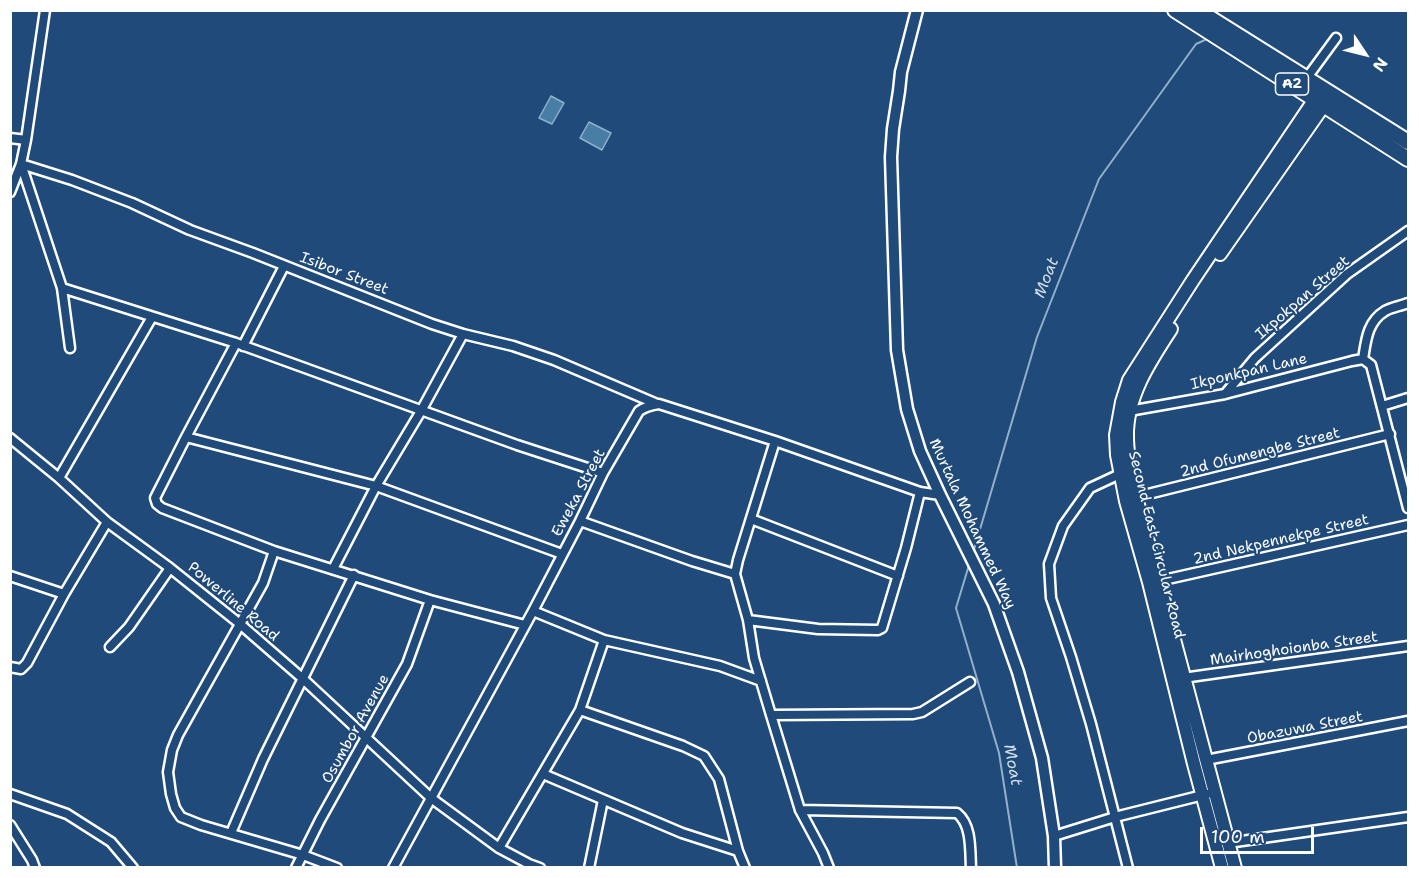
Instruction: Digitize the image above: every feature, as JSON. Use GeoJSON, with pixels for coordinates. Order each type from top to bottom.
{"type":"FeatureCollection","features":[{"type":"Feature","properties":{"kind":"highway","name":"A2"},"geometry":{"type":"LineString","coordinates":[[1176,10],[1408,159]]}},
{"type":"Feature","properties":{"kind":"highway","name":"A2"},"geometry":{"type":"LineString","coordinates":[[1197,10],[1408,142]]}},
{"type":"Feature","properties":{"kind":"main road","name":"Second East Circular Road"},"geometry":{"type":"LineString","coordinates":[[1222,867],[1209,794],[1206,760],[1136,497],[1126,435],[1137,387],[1166,337],[1319,102]]}},
{"type":"Feature","properties":{"kind":"main road","name":"Second East Circular Road"},"geometry":{"type":"LineString","coordinates":[[1234,867],[1228,843],[1209,794],[1194,764],[1149,582],[1126,501],[1117,455],[1116,435],[1129,380],[1193,280],[1319,102]]}},
{"type":"Feature","properties":{"kind":"street"},"geometry":{"type":"LineString","coordinates":[[10,192],[21,164],[26,140],[45,10]]}},
{"type":"Feature","properties":{"kind":"street","name":"Murtala Mohammed Way"},"geometry":{"type":"LineString","coordinates":[[917,10],[901,72],[891,157],[897,350],[901,381],[920,451],[994,604],[1018,672],[1042,758],[1054,836],[1055,867]]}},
{"type":"Feature","properties":{"kind":"street"},"geometry":{"type":"LineString","coordinates":[[1306,79],[1336,38]]}},
{"type":"Feature","properties":{"kind":"street"},"geometry":{"type":"LineString","coordinates":[[10,138],[26,140]]}},
{"type":"Feature","properties":{"kind":"street"},"geometry":{"type":"LineString","coordinates":[[21,164],[62,288],[70,348]]}},
{"type":"Feature","properties":{"kind":"street","name":"Isibor Street"},"geometry":{"type":"LineString","coordinates":[[21,164],[72,180],[132,203],[190,230],[432,324],[513,346],[554,360],[659,404]]}},
{"type":"Feature","properties":{"kind":"street","name":"Ikpokpan Street"},"geometry":{"type":"LineString","coordinates":[[1225,394],[1255,358],[1347,274],[1408,231]]}},
{"type":"Feature","properties":{"kind":"street"},"geometry":{"type":"LineString","coordinates":[[284,266],[186,437],[155,498],[157,504],[162,508],[274,551],[430,600],[525,625]]}},
{"type":"Feature","properties":{"kind":"street"},"geometry":{"type":"LineString","coordinates":[[62,288],[240,345],[421,411],[603,473]]}},
{"type":"Feature","properties":{"kind":"street"},"geometry":{"type":"LineString","coordinates":[[1408,303],[1386,310],[1378,317],[1370,327],[1363,359],[1371,365],[1408,508]]}},
{"type":"Feature","properties":{"kind":"street"},"geometry":{"type":"LineString","coordinates":[[59,478],[152,317]]}},
{"type":"Feature","properties":{"kind":"street"},"geometry":{"type":"LineString","coordinates":[[333,569],[376,486],[463,334]]}},
{"type":"Feature","properties":{"kind":"street","name":"Ikponkpan Lane"},"geometry":{"type":"LineString","coordinates":[[1130,411],[1225,394],[1363,359]]}},
{"type":"Feature","properties":{"kind":"street"},"geometry":{"type":"LineString","coordinates":[[1382,406],[1408,398]]}},
{"type":"Feature","properties":{"kind":"street"},"geometry":{"type":"LineString","coordinates":[[659,404],[775,441],[920,492],[940,495]]}},
{"type":"Feature","properties":{"kind":"street","name":"Eweka Street"},"geometry":{"type":"LineString","coordinates":[[393,867],[533,611],[603,473],[639,411],[659,404]]}},
{"type":"Feature","properties":{"kind":"street","name":"2nd Ofumengbe Street"},"geometry":{"type":"LineString","coordinates":[[1136,497],[1390,434]]}},
{"type":"Feature","properties":{"kind":"street"},"geometry":{"type":"LineString","coordinates":[[186,437],[376,486],[562,554]]}},
{"type":"Feature","properties":{"kind":"street","name":"Powerline Road"},"geometry":{"type":"LineString","coordinates":[[10,438],[59,478],[107,522],[170,568],[240,624],[302,678],[430,798],[499,848],[529,864],[540,867]]}},
{"type":"Feature","properties":{"kind":"street"},"geometry":{"type":"LineString","coordinates":[[775,441],[735,574],[748,620],[754,658],[800,810],[829,867]]}},
{"type":"Feature","properties":{"kind":"street"},"geometry":{"type":"LineString","coordinates":[[1120,474],[1090,488],[1063,526],[1048,564],[1051,598],[1091,724],[1128,867]]}},
{"type":"Feature","properties":{"kind":"street"},"geometry":{"type":"LineString","coordinates":[[748,620],[818,628],[880,629],[885,621],[920,492]]}},
{"type":"Feature","properties":{"kind":"street"},"geometry":{"type":"LineString","coordinates":[[750,519],[898,576]]}},
{"type":"Feature","properties":{"kind":"street"},"geometry":{"type":"LineString","coordinates":[[580,521],[735,574]]}},
{"type":"Feature","properties":{"kind":"street"},"geometry":{"type":"LineString","coordinates":[[10,667],[21,669],[27,663],[64,594],[107,522]]}},
{"type":"Feature","properties":{"kind":"street","name":"2nd Nekpennekpe Street"},"geometry":{"type":"LineString","coordinates":[[1159,581],[1408,525]]}},
{"type":"Feature","properties":{"kind":"street"},"geometry":{"type":"LineString","coordinates":[[274,551],[263,583],[178,735],[172,750],[168,772],[171,794],[181,817],[337,867]]}},
{"type":"Feature","properties":{"kind":"street"},"geometry":{"type":"LineString","coordinates":[[110,647],[129,627],[170,568]]}},
{"type":"Feature","properties":{"kind":"street"},"geometry":{"type":"LineString","coordinates":[[231,833],[262,759],[354,575]]}},
{"type":"Feature","properties":{"kind":"street"},"geometry":{"type":"LineString","coordinates":[[10,576],[64,594]]}},
{"type":"Feature","properties":{"kind":"street","name":"Osumbor Avenue"},"geometry":{"type":"LineString","coordinates":[[296,867],[407,664],[430,600]]}},
{"type":"Feature","properties":{"kind":"street"},"geometry":{"type":"LineString","coordinates":[[533,611],[604,640],[720,666],[761,681]]}},
{"type":"Feature","properties":{"kind":"street"},"geometry":{"type":"LineString","coordinates":[[499,848],[580,710],[604,640]]}},
{"type":"Feature","properties":{"kind":"street","name":"Mairhoghoionba Street"},"geometry":{"type":"LineString","coordinates":[[1183,678],[1408,646]]}},
{"type":"Feature","properties":{"kind":"street"},"geometry":{"type":"LineString","coordinates":[[771,715],[913,714],[922,712],[970,682]]}},
{"type":"Feature","properties":{"kind":"street"},"geometry":{"type":"LineString","coordinates":[[580,710],[683,746],[704,756],[719,778],[738,851],[745,867]]}},
{"type":"Feature","properties":{"kind":"street","name":"Obazuwa Street"},"geometry":{"type":"LineString","coordinates":[[1206,760],[1408,721]]}},
{"type":"Feature","properties":{"kind":"street"},"geometry":{"type":"LineString","coordinates":[[543,774],[682,833],[738,851]]}},
{"type":"Feature","properties":{"kind":"street"},"geometry":{"type":"LineString","coordinates":[[10,794],[67,814],[111,842],[133,867]]}},
{"type":"Feature","properties":{"kind":"street"},"geometry":{"type":"LineString","coordinates":[[1054,836],[1115,817],[1209,794]]}},
{"type":"Feature","properties":{"kind":"street"},"geometry":{"type":"LineString","coordinates":[[589,867],[603,800]]}},
{"type":"Feature","properties":{"kind":"street"},"geometry":{"type":"LineString","coordinates":[[800,810],[957,813],[963,818],[966,827],[970,843],[971,867]]}},
{"type":"Feature","properties":{"kind":"street"},"geometry":{"type":"LineString","coordinates":[[1228,843],[1408,817]]}},
{"type":"Feature","properties":{"kind":"street"},"geometry":{"type":"LineString","coordinates":[[10,825],[35,867]]}},
{"type":"Feature","properties":{"kind":"water"},"geometry":{"type":"Polygon","coordinates":[[[551,96],[564,103],[552,124],[539,118],[551,96]]]}},
{"type":"Feature","properties":{"kind":"water"},"geometry":{"type":"Polygon","coordinates":[[[589,122],[611,133],[602,150],[580,138],[589,122]]]}},
{"type":"Feature","properties":{"kind":"waterway","name":"Moat"},"geometry":{"type":"LineString","coordinates":[[973,553],[1037,337],[1099,179],[1196,44],[1205,40]]}},
{"type":"Feature","properties":{"kind":"waterway","name":"Moat"},"geometry":{"type":"LineString","coordinates":[[969,565],[956,608],[999,753],[1017,868]]}}]}
